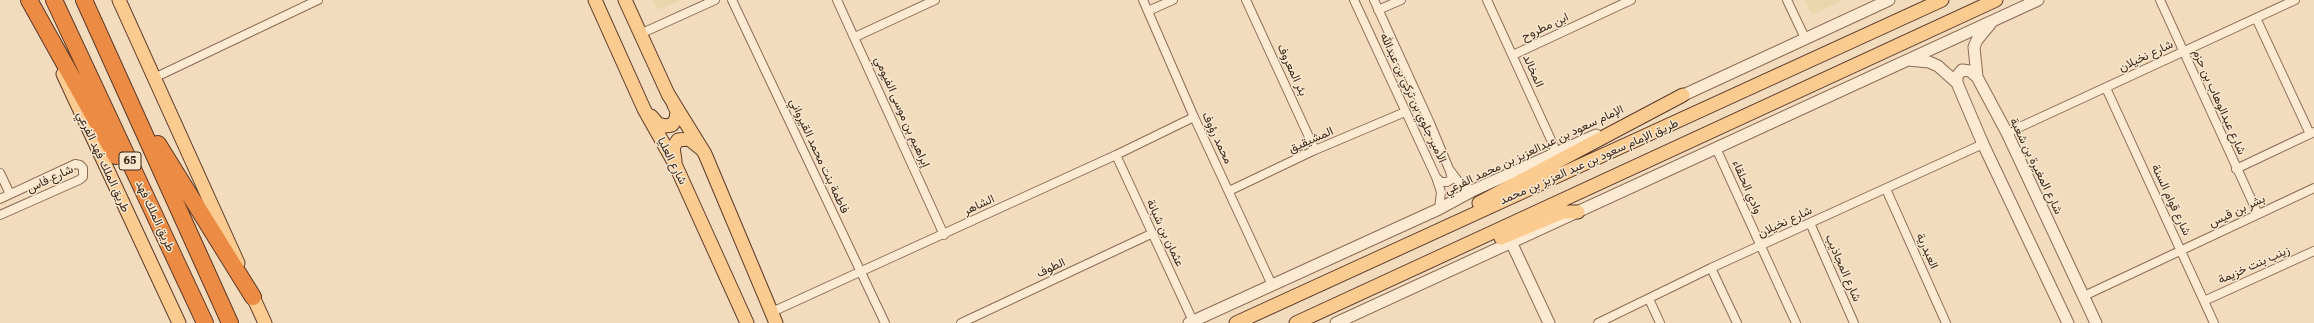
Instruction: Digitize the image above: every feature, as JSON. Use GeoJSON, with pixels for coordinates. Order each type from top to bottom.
{"type":"FeatureCollection","features":[{"type":"Feature","properties":{"kind":"highway"},"geometry":{"type":"LineString","coordinates":[[29,0],[179,267]]}},
{"type":"Feature","properties":{"kind":"highway","name":"طريق الملك فهد"},"geometry":{"type":"LineString","coordinates":[[54,0],[205,323]]}},
{"type":"Feature","properties":{"kind":"highway","name":"طريق الملك فهد"},"geometry":{"type":"LineString","coordinates":[[84,0],[120,83],[230,323]]}},
{"type":"Feature","properties":{"kind":"highway"},"geometry":{"type":"LineString","coordinates":[[120,83],[253,297]]}},
{"type":"Feature","properties":{"kind":"main road","name":"طريق الملك فهد الفرعي"},"geometry":{"type":"LineString","coordinates":[[29,0],[179,323]]}},
{"type":"Feature","properties":{"kind":"main road"},"geometry":{"type":"LineString","coordinates":[[119,0],[265,323]]}},
{"type":"Feature","properties":{"kind":"main road","name":"شارع العليا"},"geometry":{"type":"LineString","coordinates":[[594,0],[644,109],[675,164],[747,323]]}},
{"type":"Feature","properties":{"kind":"main road"},"geometry":{"type":"LineString","coordinates":[[625,0],[677,111],[676,119],[672,125],[665,126],[658,124],[644,109]]}},
{"type":"Feature","properties":{"kind":"main road","name":"طريق الإمام سعود بن عبد العزيز بن محمد"},"geometry":{"type":"LineString","coordinates":[[1236,323],[1942,0]]}},
{"type":"Feature","properties":{"kind":"main road","name":"طريق الإمام سعود بن عبد العزيز بن محمد"},"geometry":{"type":"LineString","coordinates":[[1296,323],[1996,0]]}},
{"type":"Feature","properties":{"kind":"main road"},"geometry":{"type":"LineString","coordinates":[[668,94],[705,154],[774,318]]}},
{"type":"Feature","properties":{"kind":"main road"},"geometry":{"type":"LineString","coordinates":[[1364,264],[1683,95]]}},
{"type":"Feature","properties":{"kind":"main road"},"geometry":{"type":"LineString","coordinates":[[675,164],[673,147],[678,140],[689,139],[705,154]]}},
{"type":"Feature","properties":{"kind":"main road"},"geometry":{"type":"LineString","coordinates":[[1439,258],[1460,256],[1563,212],[1578,212]]}},
{"type":"Feature","properties":{"kind":"street"},"geometry":{"type":"LineString","coordinates":[[154,78],[318,0]]}},
{"type":"Feature","properties":{"kind":"street"},"geometry":{"type":"LineString","coordinates":[[640,34],[715,0]]}},
{"type":"Feature","properties":{"kind":"street","name":"فاطمة بنت محمد القيرواني"},"geometry":{"type":"LineString","coordinates":[[732,0],[884,323]]}},
{"type":"Feature","properties":{"kind":"street","name":"إبراهيم بن موسى الفيومي"},"geometry":{"type":"LineString","coordinates":[[837,0],[944,235]]}},
{"type":"Feature","properties":{"kind":"street"},"geometry":{"type":"LineString","coordinates":[[855,37],[935,0]]}},
{"type":"Feature","properties":{"kind":"street","name":"محمد رؤوف"},"geometry":{"type":"LineString","coordinates":[[1143,0],[1194,117],[1272,285]]}},
{"type":"Feature","properties":{"kind":"street"},"geometry":{"type":"LineString","coordinates":[[1148,11],[1172,0]]}},
{"type":"Feature","properties":{"kind":"street","name":"بئر المعروف"},"geometry":{"type":"LineString","coordinates":[[1246,0],[1315,150]]}},
{"type":"Feature","properties":{"kind":"street","name":"الأمير جلوي بن تركي بن عبدالله"},"geometry":{"type":"LineString","coordinates":[[1354,0],[1436,178],[1441,192],[1439,209]]}},
{"type":"Feature","properties":{"kind":"street","name":"الأمير جلوي بن تركي بن عبدالله"},"geometry":{"type":"LineString","coordinates":[[1374,0],[1430,123],[1449,169],[1461,185],[1474,190]]}},
{"type":"Feature","properties":{"kind":"street"},"geometry":{"type":"LineString","coordinates":[[1378,10],[1401,0]]}},
{"type":"Feature","properties":{"kind":"street","name":"المخالد"},"geometry":{"type":"LineString","coordinates":[[1487,0],[1556,153]]}},
{"type":"Feature","properties":{"kind":"street","name":"ابن مطروح"},"geometry":{"type":"LineString","coordinates":[[1513,55],[1631,0]]}},
{"type":"Feature","properties":{"kind":"street"},"geometry":{"type":"LineString","coordinates":[[1786,0],[1805,38]]}},
{"type":"Feature","properties":{"kind":"street","name":"الإمام سعود بن عبدالعزيز بن محمد الفرعي"},"geometry":{"type":"LineString","coordinates":[[1191,322],[1439,209],[1474,190],[1889,0]]}},
{"type":"Feature","properties":{"kind":"street"},"geometry":{"type":"LineString","coordinates":[[1336,323],[1512,244],[1905,60],[2038,0]]}},
{"type":"Feature","properties":{"kind":"street","name":"شارع عبدالوهاب بن حزم"},"geometry":{"type":"LineString","coordinates":[[2160,0],[2236,169],[2258,214]]}},
{"type":"Feature","properties":{"kind":"street","name":"شارع نخيلان"},"geometry":{"type":"LineString","coordinates":[[2006,133],[2256,18],[2278,3],[2295,0]]}},
{"type":"Feature","properties":{"kind":"street"},"geometry":{"type":"LineString","coordinates":[[2236,169],[2312,133],[2256,18]]}},
{"type":"Feature","properties":{"kind":"street","name":"شارع المغيرة بن شعبة"},"geometry":{"type":"LineString","coordinates":[[1992,21],[1977,40],[1974,47],[1977,76],[2006,133],[2096,323]]}},
{"type":"Feature","properties":{"kind":"street"},"geometry":{"type":"LineString","coordinates":[[1905,60],[1929,62],[1938,66],[1957,83]]}},
{"type":"Feature","properties":{"kind":"street"},"geometry":{"type":"LineString","coordinates":[[1977,76],[1970,71],[1962,70],[1957,76],[1957,83],[1983,144],[2068,323]]}},
{"type":"Feature","properties":{"kind":"street","name":"شارع قوام السنة"},"geometry":{"type":"LineString","coordinates":[[2106,88],[2214,323]]}},
{"type":"Feature","properties":{"kind":"street","name":"المشيقيق"},"geometry":{"type":"LineString","coordinates":[[1229,191],[1315,150],[1405,112]]}},
{"type":"Feature","properties":{"kind":"street","name":"الشاهر"},"geometry":{"type":"LineString","coordinates":[[774,318],[860,272],[944,235],[1194,117]]}},
{"type":"Feature","properties":{"kind":"street","name":"شارع نخيلان"},"geometry":{"type":"LineString","coordinates":[[1598,323],[1711,268],[1983,144]]}},
{"type":"Feature","properties":{"kind":"street","name":"وادي الحلقاء"},"geometry":{"type":"LineString","coordinates":[[1716,148],[1796,323]]}},
{"type":"Feature","properties":{"kind":"street","name":"عثمان بن شبانة"},"geometry":{"type":"LineString","coordinates":[[1116,155],[1191,322]]}},
{"type":"Feature","properties":{"kind":"street","name":"شارع فاس"},"geometry":{"type":"LineString","coordinates":[[0,199],[75,164],[80,165],[83,168],[83,177],[79,180],[0,215]]}},
{"type":"Feature","properties":{"kind":"street"},"geometry":{"type":"LineString","coordinates":[[1436,178],[1442,182],[1450,181],[1452,179],[1449,169]]}},
{"type":"Feature","properties":{"kind":"street"},"geometry":{"type":"LineString","coordinates":[[0,173],[10,194]]}},
{"type":"Feature","properties":{"kind":"street","name":"بشر بن قيس"},"geometry":{"type":"LineString","coordinates":[[2084,296],[2314,188]]}},
{"type":"Feature","properties":{"kind":"street","name":"العبدرية"},"geometry":{"type":"LineString","coordinates":[[1886,189],[1946,323]]}},
{"type":"Feature","properties":{"kind":"street","name":"شارع المجاذيب"},"geometry":{"type":"LineString","coordinates":[[1810,223],[1854,323]]}},
{"type":"Feature","properties":{"kind":"street","name":"الطوف"},"geometry":{"type":"LineString","coordinates":[[961,323],[1151,234]]}},
{"type":"Feature","properties":{"kind":"street"},"geometry":{"type":"LineString","coordinates":[[1512,244],[1549,323]]}},
{"type":"Feature","properties":{"kind":"street","name":"زينب بنت خزيمة"},"geometry":{"type":"LineString","coordinates":[[2204,301],[2314,251]]}},
{"type":"Feature","properties":{"kind":"street"},"geometry":{"type":"LineString","coordinates":[[1711,268],[1737,323]]}},
{"type":"Feature","properties":{"kind":"street"},"geometry":{"type":"LineString","coordinates":[[1649,299],[1660,323]]}},
{"type":"Feature","properties":{"kind":"shaded area"},"geometry":{"type":"Polygon","coordinates":[[[653,0],[680,0],[658,10],[653,0]]]}},
{"type":"Feature","properties":{"kind":"shaded area"},"geometry":{"type":"Polygon","coordinates":[[[1805,0],[1843,0],[1812,15],[1805,0]]]}}]}
